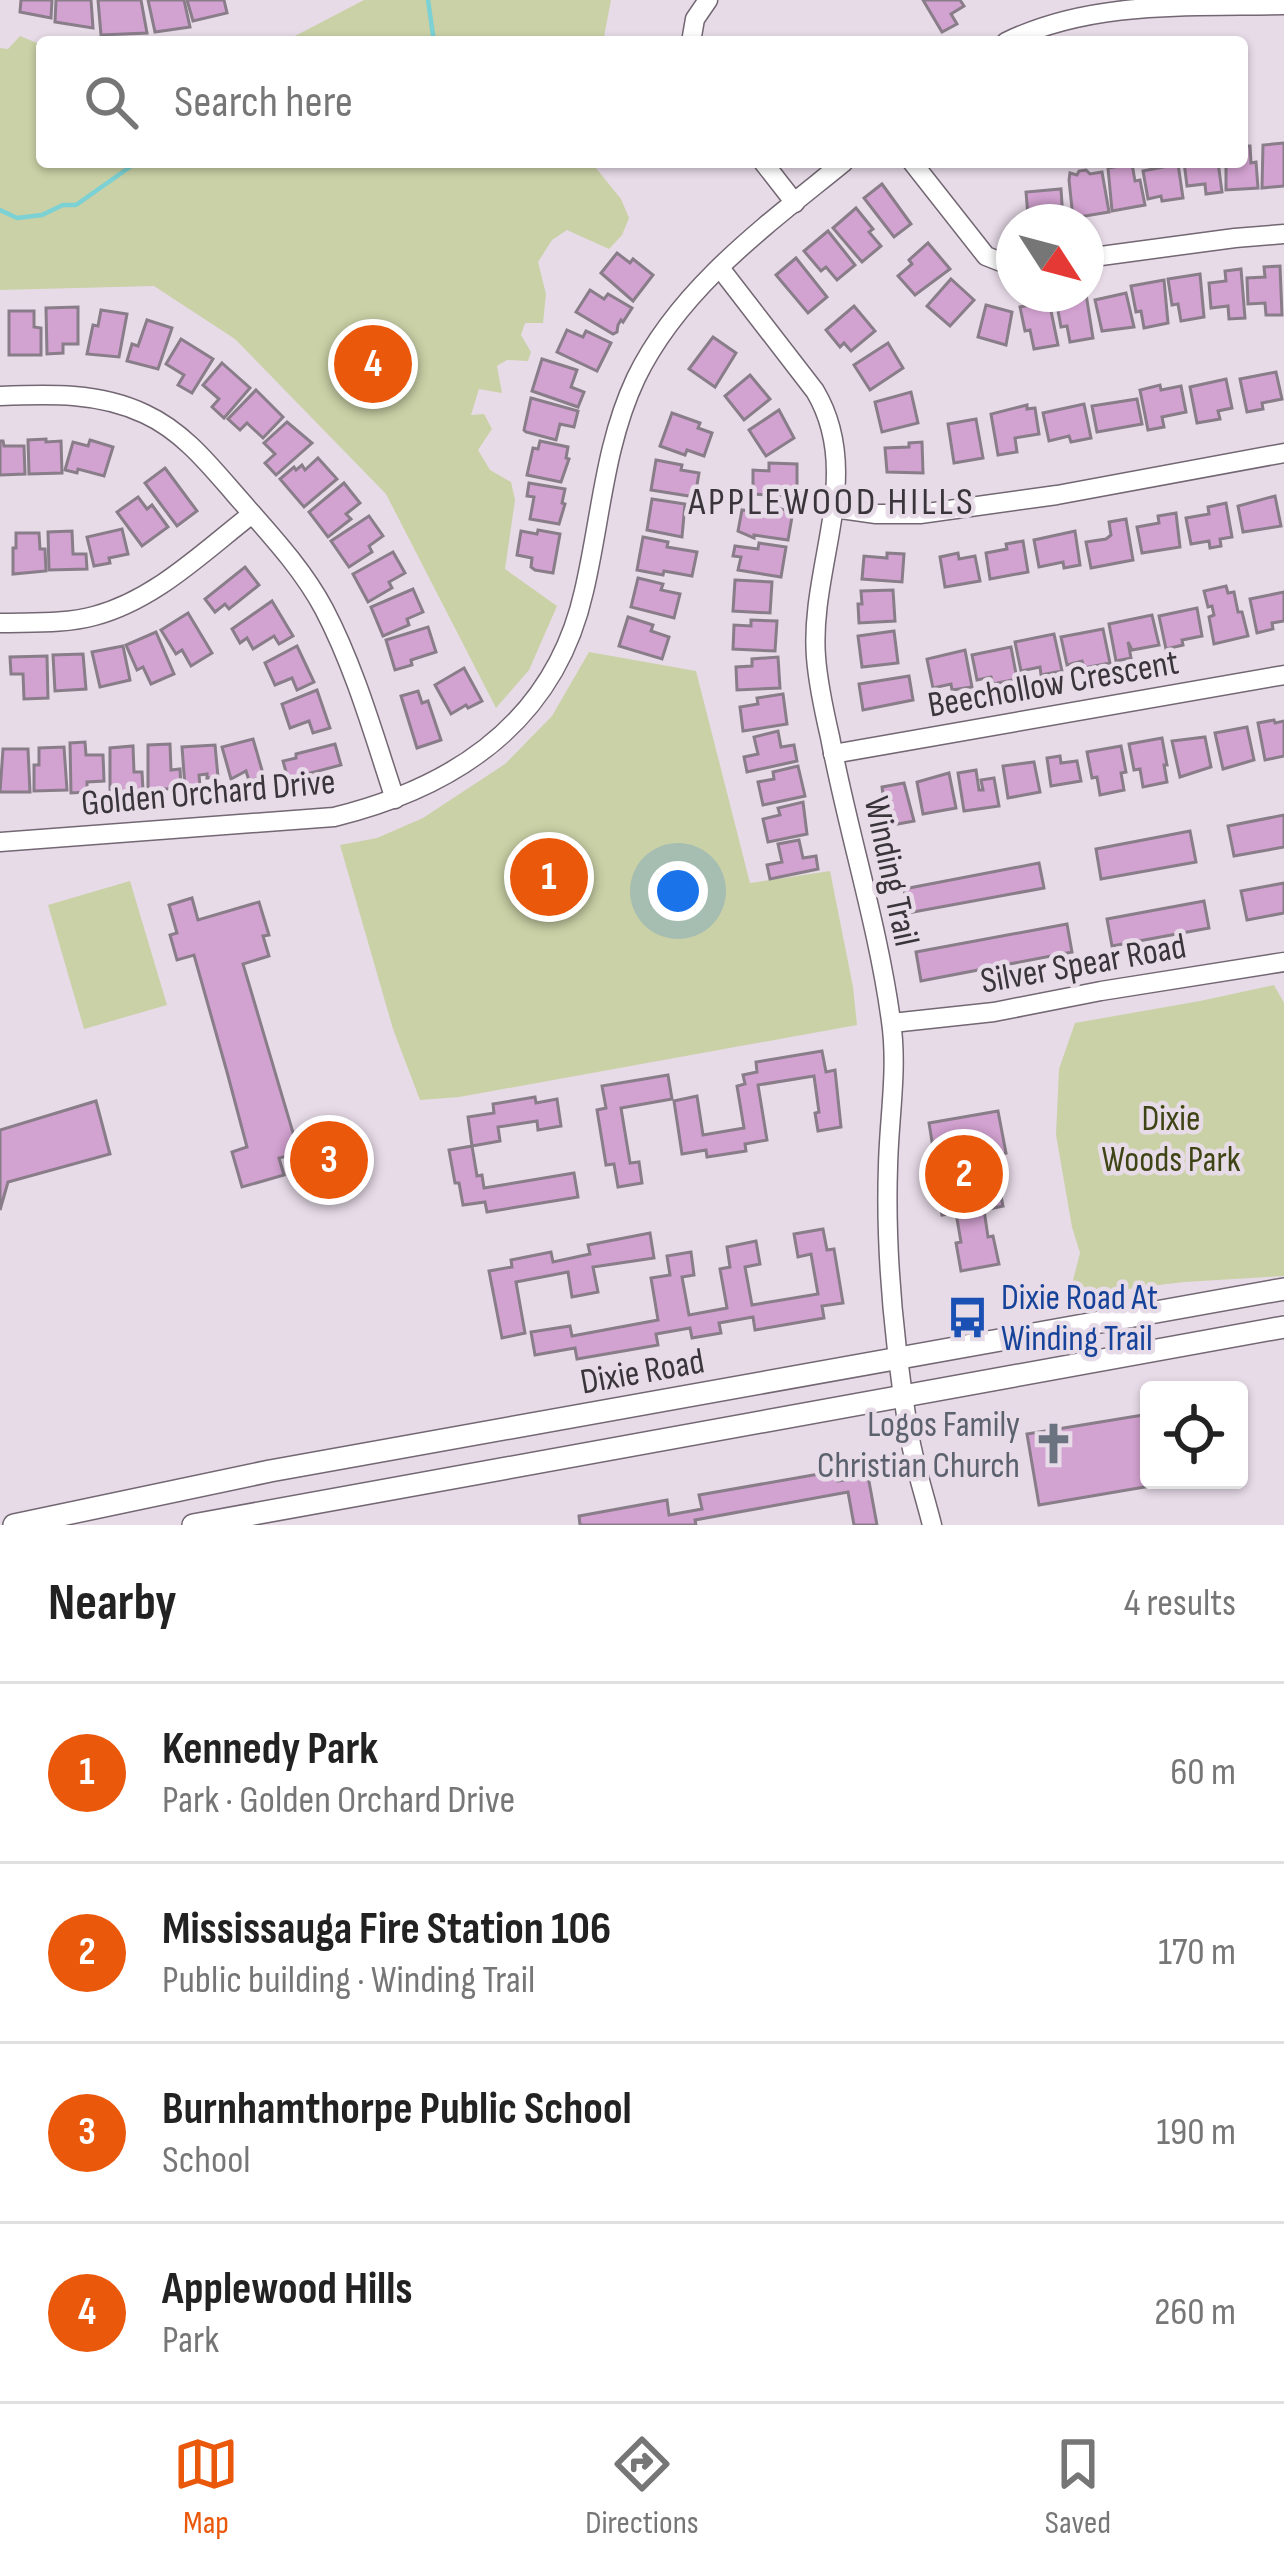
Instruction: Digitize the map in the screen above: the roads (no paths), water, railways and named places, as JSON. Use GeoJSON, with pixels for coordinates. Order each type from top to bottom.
{"type":"FeatureCollection","features":[{"type":"Feature","properties":{"kind":"main road","name":"Dixie Road"},"geometry":{"type":"LineString","coordinates":[[14,1525],[270,1471],[1284,1288]]}},
{"type":"Feature","properties":{"kind":"main road","name":"Dixie Road"},"geometry":{"type":"LineString","coordinates":[[194,1525],[1284,1328]]}},
{"type":"Feature","properties":{"kind":"street"},"geometry":{"type":"LineString","coordinates":[[693,36],[695,19],[708,0]]}},
{"type":"Feature","properties":{"kind":"street"},"geometry":{"type":"LineString","coordinates":[[1018,36],[1071,18],[1143,3],[1284,4]]}},
{"type":"Feature","properties":{"kind":"street"},"geometry":{"type":"LineString","coordinates":[[768,168],[795,203]]}},
{"type":"Feature","properties":{"kind":"street","name":"Golden Orchard Drive"},"geometry":{"type":"LineString","coordinates":[[0,842],[334,817],[395,799],[451,774],[479,755],[520,718],[563,652],[584,596],[611,448],[626,402],[652,349],[719,268],[837,168]]}},
{"type":"Feature","properties":{"kind":"street"},"geometry":{"type":"LineString","coordinates":[[917,168],[986,256],[996,262]]}},
{"type":"Feature","properties":{"kind":"street"},"geometry":{"type":"LineString","coordinates":[[1104,256],[1284,234]]}},
{"type":"Feature","properties":{"kind":"street","name":"Winding Trail"},"geometry":{"type":"LineString","coordinates":[[719,268],[826,410],[837,454],[834,508],[818,591],[819,684],[892,1023],[890,1260],[909,1432],[932,1525]]}},
{"type":"Feature","properties":{"kind":"street"},"geometry":{"type":"LineString","coordinates":[[0,396],[62,394],[109,401],[146,414],[201,454],[290,557],[322,606],[343,649],[395,799]]}},
{"type":"Feature","properties":{"kind":"street"},"geometry":{"type":"LineString","coordinates":[[834,508],[920,514],[1058,495],[1284,453]]}},
{"type":"Feature","properties":{"kind":"street"},"geometry":{"type":"LineString","coordinates":[[0,623],[91,617],[122,607],[152,592],[252,514]]}},
{"type":"Feature","properties":{"kind":"street","name":"Beechollow Crescent"},"geometry":{"type":"LineString","coordinates":[[833,754],[1284,675]]}},
{"type":"Feature","properties":{"kind":"street","name":"Silver Spear Road"},"geometry":{"type":"LineString","coordinates":[[892,1023],[994,1012],[1284,962]]}},
{"type":"Feature","properties":{"kind":"waterway"},"geometry":{"type":"LineString","coordinates":[[428,0],[433,36]]}},
{"type":"Feature","properties":{"kind":"waterway"},"geometry":{"type":"LineString","coordinates":[[0,210],[17,218],[76,205],[128,168]]}},
{"type":"Feature","properties":{"kind":"place","name":"Applewood Hills"},"geometry":{"type":"Point","coordinates":[373,364]}},
{"type":"Feature","properties":{"kind":"place","name":"Kennedy Park"},"geometry":{"type":"Point","coordinates":[549,877]}},
{"type":"Feature","properties":{"kind":"place","name":"Burnhamthorpe Public School"},"geometry":{"type":"Point","coordinates":[329,1160]}},
{"type":"Feature","properties":{"kind":"place","name":"Mississauga Fire Station 106"},"geometry":{"type":"Point","coordinates":[964,1174]}},
{"type":"Feature","properties":{"kind":"place","name":"Dixie Road At Winding Trail"},"geometry":{"type":"Point","coordinates":[967,1317]}},
{"type":"Feature","properties":{"kind":"place","name":"Logos Family Christian Church"},"geometry":{"type":"Point","coordinates":[1054,1444]}},
{"type":"Feature","properties":{"kind":"district","name":"APPLEWOOD HILLS"},"geometry":{"type":"Point","coordinates":[832,500]}},
{"type":"Feature","properties":{"kind":"park label","name":"Dixie Woods Park"},"geometry":{"type":"Point","coordinates":[1171,1138]}}]}
